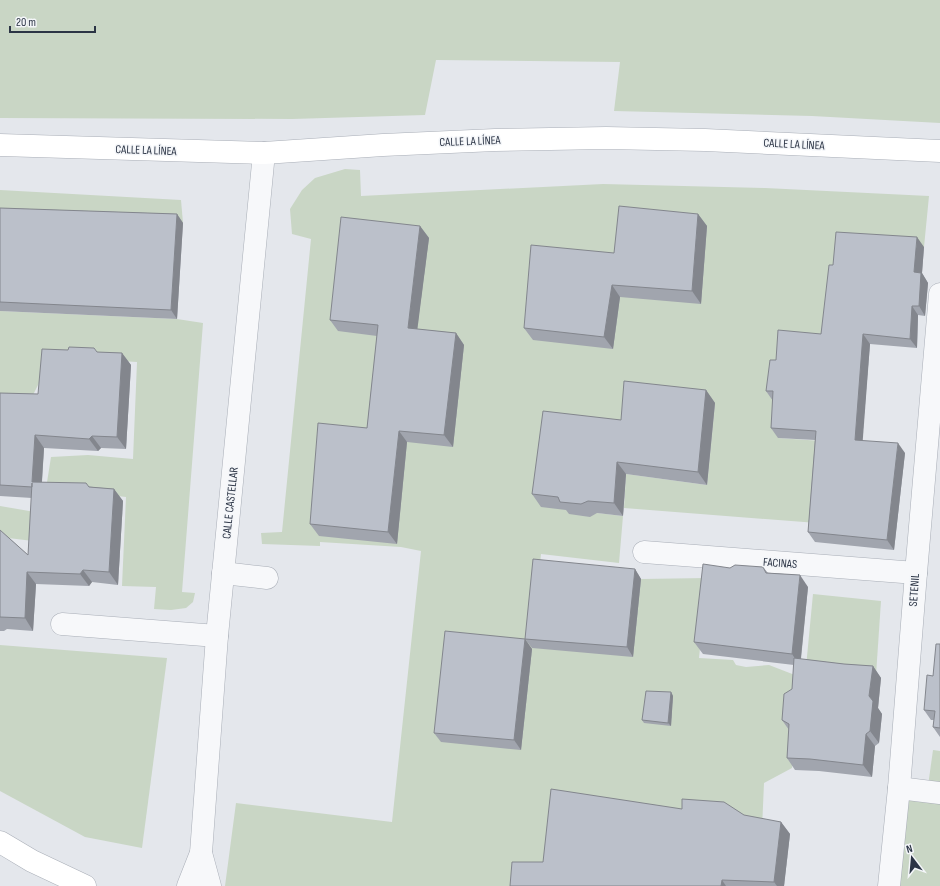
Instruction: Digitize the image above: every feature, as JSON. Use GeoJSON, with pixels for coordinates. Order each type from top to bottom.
{"type":"FeatureCollection","features":[{"type":"Feature","properties":{"kind":"street","name":"CALLE LA LÍNEA"},"geometry":{"type":"LineString","coordinates":[[0,145],[264,153],[383,145],[494,140],[606,138],[705,140],[940,151]]}},
{"type":"Feature","properties":{"kind":"street","name":"CALLE CASTELLAR"},"geometry":{"type":"LineString","coordinates":[[188,886],[201,853],[217,636],[264,153]]}},
{"type":"Feature","properties":{"kind":"street","name":"SETENIL"},"geometry":{"type":"LineString","coordinates":[[889,886],[899,788],[940,294]]}},
{"type":"Feature","properties":{"kind":"street","name":"FACINAS"},"geometry":{"type":"LineString","coordinates":[[644,552],[916,573]]}},
{"type":"Feature","properties":{"kind":"street"},"geometry":{"type":"LineString","coordinates":[[223,573],[267,578]]}},
{"type":"Feature","properties":{"kind":"street"},"geometry":{"type":"LineString","coordinates":[[62,624],[217,636]]}},
{"type":"Feature","properties":{"kind":"street"},"geometry":{"type":"LineString","coordinates":[[899,788],[940,792]]}},
{"type":"Feature","properties":{"kind":"street"},"geometry":{"type":"LineString","coordinates":[[0,842],[32,861],[85,886]]}},
{"type":"Feature","properties":{"kind":"street","name":"CALLE CASTELLAR"},"geometry":{"type":"LineString","coordinates":[[201,853],[210,886]]}},
{"type":"Feature","properties":{"kind":"green space"},"geometry":{"type":"Polygon","coordinates":[[[0,0],[940,0],[940,123],[812,116],[614,111],[620,62],[436,60],[425,115],[292,119],[0,118],[0,0]]]}},
{"type":"Feature","properties":{"kind":"green space"},"geometry":{"type":"Polygon","coordinates":[[[345,169],[360,170],[361,196],[603,184],[765,188],[929,196],[924,247],[843,242],[839,305],[778,438],[822,441],[817,523],[624,508],[626,474],[707,485],[715,403],[633,393],[597,513],[623,516],[619,563],[541,554],[532,648],[641,579],[707,578],[699,658],[733,660],[736,665],[746,667],[769,665],[800,677],[792,768],[764,783],[762,829],[552,874],[520,886],[225,886],[236,803],[392,822],[421,551],[401,547],[320,542],[320,546],[262,544],[261,533],[282,532],[311,239],[292,234],[290,209],[302,190],[315,178],[345,169]]]}},
{"type":"Feature","properties":{"kind":"green space"},"geometry":{"type":"Polygon","coordinates":[[[0,190],[181,200],[183,223],[0,216],[0,190]]]}},
{"type":"Feature","properties":{"kind":"green space"},"geometry":{"type":"Polygon","coordinates":[[[0,311],[177,319],[203,323],[182,592],[195,593],[193,602],[186,608],[171,610],[154,609],[156,587],[122,586],[126,497],[83,492],[45,495],[51,457],[88,455],[133,459],[137,362],[52,357],[32,397],[0,398],[0,311]]]}},
{"type":"Feature","properties":{"kind":"green space"},"geometry":{"type":"Polygon","coordinates":[[[0,506],[35,512],[33,541],[0,537],[0,506]]]}},
{"type":"Feature","properties":{"kind":"green space"},"geometry":{"type":"Polygon","coordinates":[[[813,594],[881,601],[876,675],[806,667],[813,594]]]}},
{"type":"Feature","properties":{"kind":"green space"},"geometry":{"type":"Polygon","coordinates":[[[0,645],[167,658],[142,848],[85,837],[0,791],[0,645]]]}},
{"type":"Feature","properties":{"kind":"green space"},"geometry":{"type":"Polygon","coordinates":[[[933,750],[940,751],[940,794],[927,793],[933,750]]]}},
{"type":"Feature","properties":{"kind":"green space"},"geometry":{"type":"Polygon","coordinates":[[[904,796],[940,799],[940,886],[894,886],[904,796]]]}},
{"type":"Feature","properties":{"kind":"building"},"geometry":{"type":"Polygon","coordinates":[[[619,206],[698,214],[692,291],[612,285],[604,337],[524,328],[531,245],[614,253],[619,206]]]}},
{"type":"Feature","properties":{"kind":"building"},"geometry":{"type":"Polygon","coordinates":[[[0,208],[177,214],[171,310],[0,302],[0,208]]]}},
{"type":"Feature","properties":{"kind":"building"},"geometry":{"type":"Polygon","coordinates":[[[341,217],[420,226],[408,328],[456,333],[444,435],[399,431],[388,532],[310,524],[318,423],[367,428],[378,325],[330,320],[341,217]]]}},
{"type":"Feature","properties":{"kind":"building"},"geometry":{"type":"Polygon","coordinates":[[[836,232],[917,237],[914,272],[921,273],[919,306],[912,306],[910,339],[863,334],[855,440],[898,443],[887,540],[808,532],[816,431],[771,428],[773,391],[766,391],[770,360],[776,360],[778,330],[821,334],[829,265],[833,265],[836,232]]]}},
{"type":"Feature","properties":{"kind":"building"},"geometry":{"type":"Polygon","coordinates":[[[69,347],[94,348],[97,352],[122,353],[117,437],[92,436],[89,439],[35,435],[32,482],[86,483],[89,487],[114,489],[109,572],[83,570],[80,574],[27,572],[25,618],[0,617],[0,530],[28,555],[32,487],[0,485],[0,393],[38,394],[42,349],[68,350],[69,347]]]}},
{"type":"Feature","properties":{"kind":"building"},"geometry":{"type":"Polygon","coordinates":[[[624,381],[706,390],[698,472],[617,462],[614,503],[588,501],[581,504],[560,502],[558,497],[532,494],[543,411],[621,420],[624,381]]]}},
{"type":"Feature","properties":{"kind":"building"},"geometry":{"type":"Polygon","coordinates":[[[533,559],[635,569],[627,647],[525,639],[533,559]]]}},
{"type":"Feature","properties":{"kind":"building"},"geometry":{"type":"Polygon","coordinates":[[[703,564],[730,568],[735,565],[763,567],[766,573],[800,575],[792,654],[694,642],[703,564]]]}},
{"type":"Feature","properties":{"kind":"building"},"geometry":{"type":"Polygon","coordinates":[[[445,631],[525,639],[514,740],[434,733],[445,631]]]}},
{"type":"Feature","properties":{"kind":"building"},"geometry":{"type":"Polygon","coordinates":[[[936,644],[940,644],[940,728],[933,727],[935,711],[924,710],[927,675],[933,676],[936,644]]]}},
{"type":"Feature","properties":{"kind":"building"},"geometry":{"type":"Polygon","coordinates":[[[794,658],[873,666],[869,696],[873,701],[870,731],[866,734],[863,765],[787,758],[789,724],[782,720],[784,694],[792,689],[794,658]]]}},
{"type":"Feature","properties":{"kind":"building"},"geometry":{"type":"Polygon","coordinates":[[[646,691],[671,692],[668,723],[642,720],[646,691]]]}},
{"type":"Feature","properties":{"kind":"building"},"geometry":{"type":"Polygon","coordinates":[[[551,789],[682,809],[682,799],[724,802],[744,815],[781,822],[774,882],[722,880],[721,886],[510,886],[512,862],[543,862],[551,789]]]}}]}
